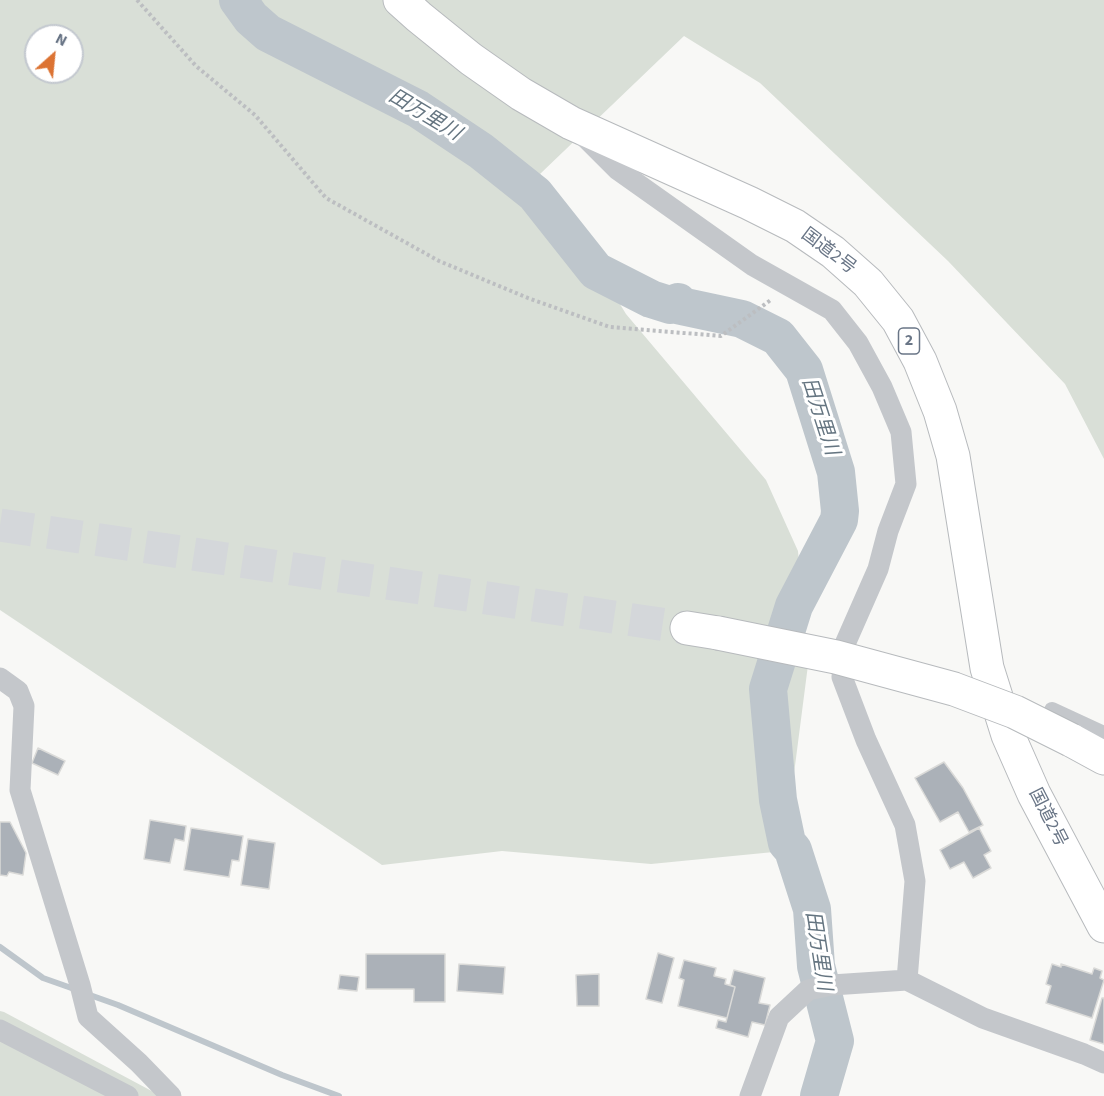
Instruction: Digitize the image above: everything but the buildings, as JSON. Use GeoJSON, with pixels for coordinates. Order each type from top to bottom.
{"type":"FeatureCollection","features":[{"type":"Feature","properties":{"kind":"highway","name":"国道2号"},"geometry":{"type":"LineString","coordinates":[[400,0],[471,59],[521,94],[571,123],[795,226],[833,252],[868,283],[898,320],[920,361],[940,411],[953,456],[987,668],[1008,735],[1034,794],[1104,926]]}},
{"type":"Feature","properties":{"kind":"highway"},"geometry":{"type":"LineString","coordinates":[[702,631],[836,657],[954,689],[1015,712],[1104,758]]}},
{"type":"Feature","properties":{"kind":"street"},"geometry":{"type":"LineString","coordinates":[[571,123],[618,170],[752,265],[832,310],[858,343],[882,387],[901,432],[906,484],[888,531],[878,569],[845,644],[843,676],[866,740],[905,825],[915,881],[907,980]]}},
{"type":"Feature","properties":{"kind":"street"},"geometry":{"type":"LineString","coordinates":[[0,678],[18,691],[24,706],[20,790],[88,1017],[139,1063],[171,1096]]}},
{"type":"Feature","properties":{"kind":"street"},"geometry":{"type":"LineString","coordinates":[[1052,710],[1104,734]]}},
{"type":"Feature","properties":{"kind":"street"},"geometry":{"type":"LineString","coordinates":[[750,1096],[779,1017],[808,990],[832,985],[907,980],[983,1018],[1104,1063]]}},
{"type":"Feature","properties":{"kind":"street"},"geometry":{"type":"LineString","coordinates":[[0,1030],[128,1096]]}},
{"type":"Feature","properties":{"kind":"path"},"geometry":{"type":"LineString","coordinates":[[137,0],[196,66],[255,115],[326,198],[440,261],[528,298],[610,327],[721,336],[775,296]]}},
{"type":"Feature","properties":{"kind":"shaded area"},"geometry":{"type":"Polygon","coordinates":[[[0,0],[1104,0],[1104,459],[1065,384],[948,261],[760,83],[684,36],[540,174],[626,314],[766,480],[798,551],[808,665],[784,851],[651,864],[502,851],[382,865],[0,610],[0,0]]]}},
{"type":"Feature","properties":{"kind":"shaded area"},"geometry":{"type":"Polygon","coordinates":[[[0,1011],[4,1012],[161,1096],[0,1096],[0,1011]]]}},
{"type":"Feature","properties":{"kind":"waterway","name":"田万里川"},"geometry":{"type":"LineString","coordinates":[[238,0],[251,18],[268,33],[418,109],[481,151],[535,194],[596,271],[651,299],[670,305],[678,302],[681,306],[742,319],[778,337],[804,370],[836,472],[839,520],[794,606],[768,689],[778,800],[787,843],[793,850],[812,909],[816,966],[835,1041],[819,1096]]}},
{"type":"Feature","properties":{"kind":"waterway"},"geometry":{"type":"LineString","coordinates":[[0,947],[43,978],[77,990]]}},
{"type":"Feature","properties":{"kind":"waterway"},"geometry":{"type":"LineString","coordinates":[[87,994],[282,1075],[339,1096]]}},
{"type":"Feature","properties":{"kind":"tunnel"},"geometry":{"type":"LineString","coordinates":[[0,525],[687,628]]}}]}
